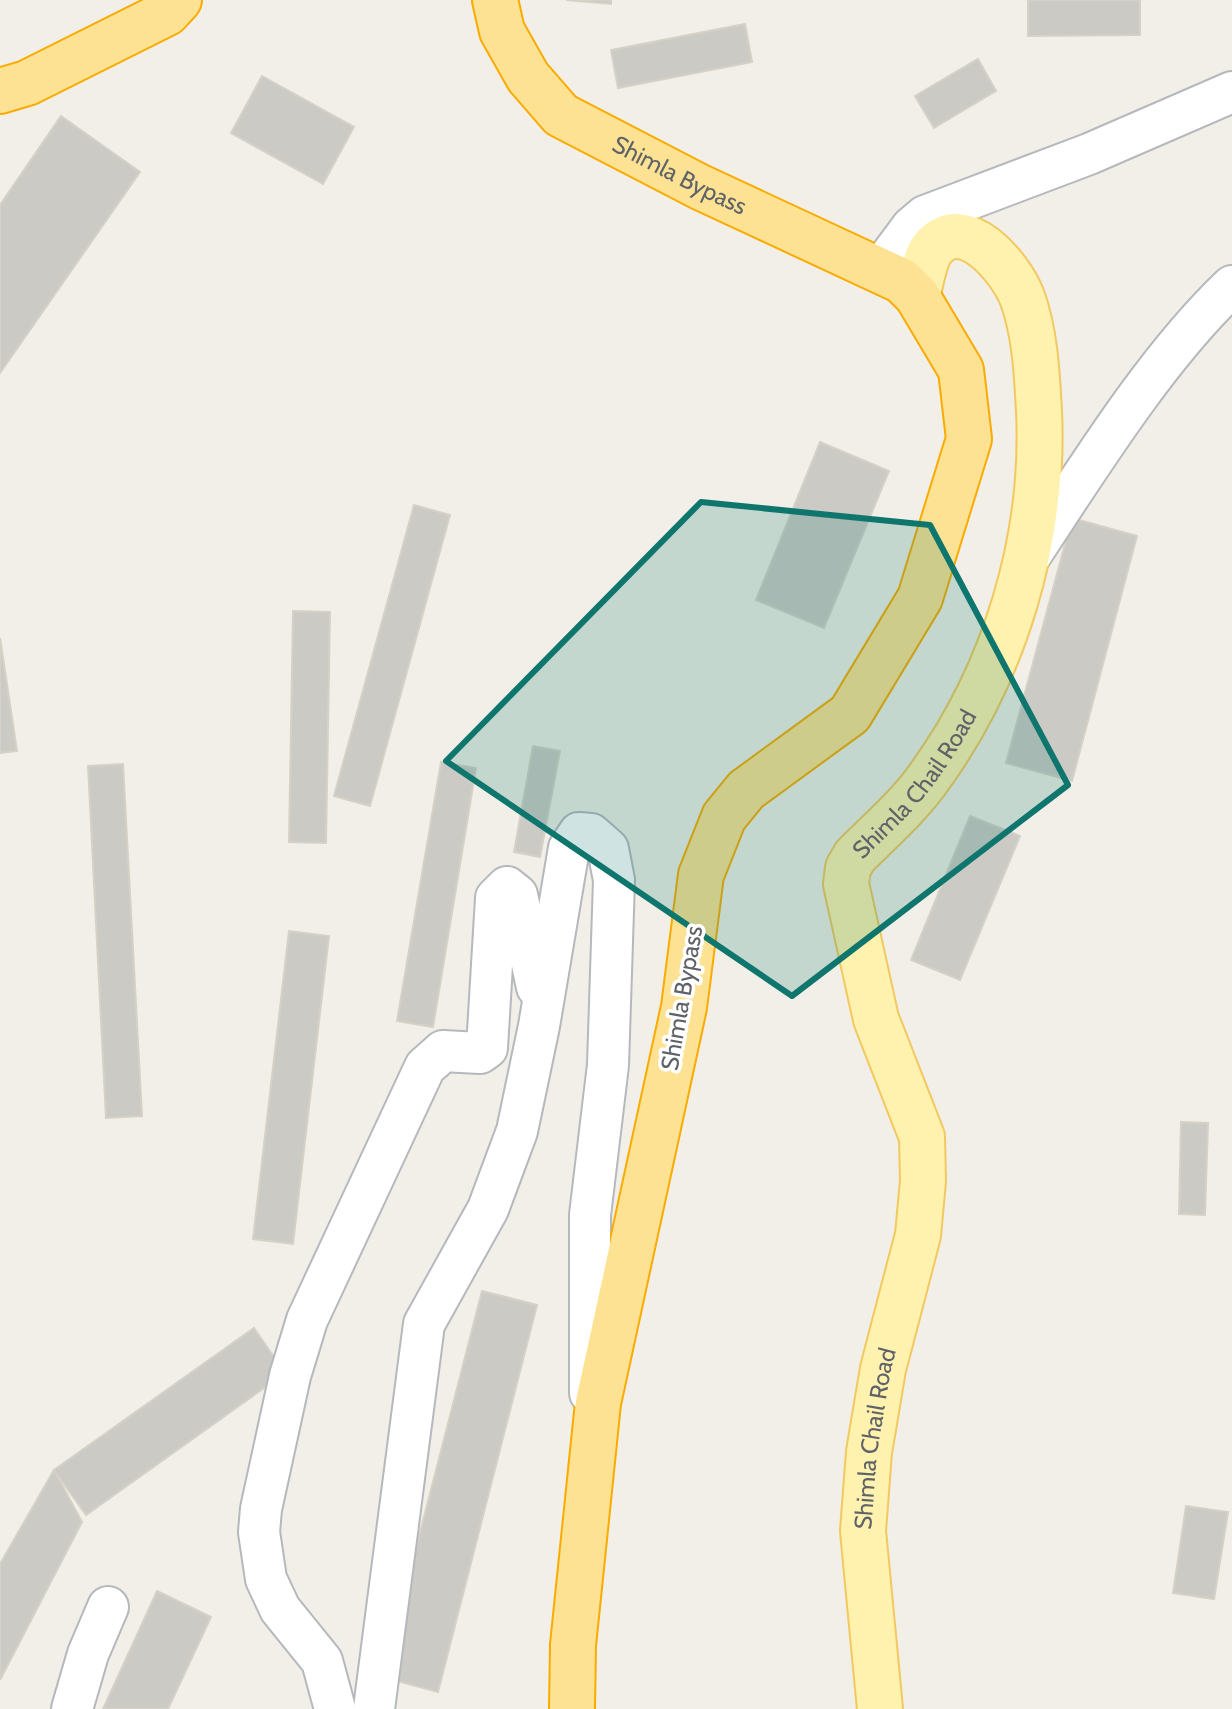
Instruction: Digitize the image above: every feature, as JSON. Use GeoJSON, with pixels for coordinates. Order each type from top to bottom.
{"type":"FeatureCollection","features":[{"type":"Feature","properties":{"kind":"highway"},"geometry":{"type":"LineString","coordinates":[[0,91],[27,83],[167,13],[179,0]]}},
{"type":"Feature","properties":{"kind":"highway","name":"Shimla Bypass"},"geometry":{"type":"LineString","coordinates":[[495,0],[502,31],[528,77],[561,115],[700,187],[902,281],[917,296],[961,370],[969,439],[920,598],[850,714],[746,790],[724,817],[701,875],[684,1007],[598,1403],[590,1457],[573,1645],[572,1709]]}},
{"type":"Feature","properties":{"kind":"main road","name":"Shimla Chail Road"},"geometry":{"type":"LineString","coordinates":[[880,1709],[863,1531],[869,1452],[883,1369],[918,1235],[923,1181],[922,1137],[876,1019],[846,884],[848,868],[855,856],[913,797],[948,749],[991,670],[1028,559],[1038,488],[1040,438],[1031,333],[1021,296],[995,255],[962,237],[947,239],[932,250],[917,296]]}},
{"type":"Feature","properties":{"kind":"street"},"geometry":{"type":"LineString","coordinates":[[880,270],[912,227],[925,216],[1089,154],[1232,92]]}},
{"type":"Feature","properties":{"kind":"street"},"geometry":{"type":"LineString","coordinates":[[1028,559],[1100,451],[1183,340],[1232,286]]}},
{"type":"Feature","properties":{"kind":"street"},"geometry":{"type":"LineString","coordinates":[[374,1709],[424,1324],[488,1209],[517,1131],[542,1009],[569,848],[579,833],[591,834],[608,849],[614,880],[608,1065],[590,1215],[590,1457]]}},
{"type":"Feature","properties":{"kind":"street"},"geometry":{"type":"LineString","coordinates":[[335,1709],[322,1661],[272,1595],[261,1551],[261,1509],[290,1376],[317,1292],[425,1067],[443,1051],[480,1053],[487,1048],[496,898],[507,887],[517,895],[542,1009]]}},
{"type":"Feature","properties":{"kind":"street"},"geometry":{"type":"LineString","coordinates":[[72,1709],[88,1654],[108,1607]]}},
{"type":"Feature","properties":{"kind":"highlighted area"},"geometry":{"type":"Polygon","coordinates":[[[701,502],[930,525],[1068,785],[792,996],[446,761],[701,502]]]}},
{"type":"Feature","properties":{"kind":"building"},"geometry":{"type":"Polygon","coordinates":[[[566,0],[611,0],[611,4],[566,0]]]}},
{"type":"Feature","properties":{"kind":"building"},"geometry":{"type":"Polygon","coordinates":[[[1028,0],[1140,0],[1140,35],[1028,36],[1028,0]]]}},
{"type":"Feature","properties":{"kind":"building"},"geometry":{"type":"Polygon","coordinates":[[[745,24],[752,62],[618,88],[611,50],[745,24]]]}},
{"type":"Feature","properties":{"kind":"building"},"geometry":{"type":"Polygon","coordinates":[[[978,59],[996,91],[934,128],[915,96],[978,59]]]}},
{"type":"Feature","properties":{"kind":"building"},"geometry":{"type":"Polygon","coordinates":[[[262,76],[354,127],[323,184],[231,133],[262,76]]]}},
{"type":"Feature","properties":{"kind":"building"},"geometry":{"type":"Polygon","coordinates":[[[61,116],[140,172],[0,373],[0,205],[61,116]]]}},
{"type":"Feature","properties":{"kind":"building"},"geometry":{"type":"Polygon","coordinates":[[[820,442],[889,471],[824,628],[756,600],[820,442]]]}},
{"type":"Feature","properties":{"kind":"building"},"geometry":{"type":"Polygon","coordinates":[[[414,505],[450,515],[370,806],[334,796],[414,505]]]}},
{"type":"Feature","properties":{"kind":"building"},"geometry":{"type":"Polygon","coordinates":[[[1072,518],[1137,536],[1072,781],[1006,763],[1072,518]]]}},
{"type":"Feature","properties":{"kind":"building"},"geometry":{"type":"Polygon","coordinates":[[[293,611],[330,612],[326,843],[289,842],[293,611]]]}},
{"type":"Feature","properties":{"kind":"building"},"geometry":{"type":"Polygon","coordinates":[[[0,638],[17,751],[0,753],[0,638]]]}},
{"type":"Feature","properties":{"kind":"building"},"geometry":{"type":"Polygon","coordinates":[[[533,746],[560,751],[540,857],[514,852],[533,746]]]}},
{"type":"Feature","properties":{"kind":"building"},"geometry":{"type":"Polygon","coordinates":[[[441,762],[476,768],[433,1027],[397,1021],[441,762]]]}},
{"type":"Feature","properties":{"kind":"building"},"geometry":{"type":"Polygon","coordinates":[[[123,764],[142,1116],[106,1118],[88,766],[123,764]]]}},
{"type":"Feature","properties":{"kind":"building"},"geometry":{"type":"Polygon","coordinates":[[[970,816],[1020,836],[960,980],[911,960],[970,816]]]}},
{"type":"Feature","properties":{"kind":"building"},"geometry":{"type":"Polygon","coordinates":[[[289,931],[329,936],[293,1244],[253,1239],[289,931]]]}},
{"type":"Feature","properties":{"kind":"building"},"geometry":{"type":"Polygon","coordinates":[[[1181,1122],[1208,1123],[1205,1215],[1179,1214],[1181,1122]]]}},
{"type":"Feature","properties":{"kind":"building"},"geometry":{"type":"Polygon","coordinates":[[[482,1291],[537,1305],[438,1692],[383,1677],[482,1291]]]}},
{"type":"Feature","properties":{"kind":"building"},"geometry":{"type":"Polygon","coordinates":[[[254,1328],[285,1373],[86,1515],[54,1470],[254,1328]]]}},
{"type":"Feature","properties":{"kind":"building"},"geometry":{"type":"Polygon","coordinates":[[[54,1470],[82,1522],[0,1680],[0,1564],[54,1470]]]}},
{"type":"Feature","properties":{"kind":"building"},"geometry":{"type":"Polygon","coordinates":[[[1186,1506],[1228,1512],[1214,1599],[1173,1593],[1186,1506]]]}},
{"type":"Feature","properties":{"kind":"building"},"geometry":{"type":"Polygon","coordinates":[[[157,1591],[211,1617],[168,1709],[103,1709],[157,1591]]]}}]}
